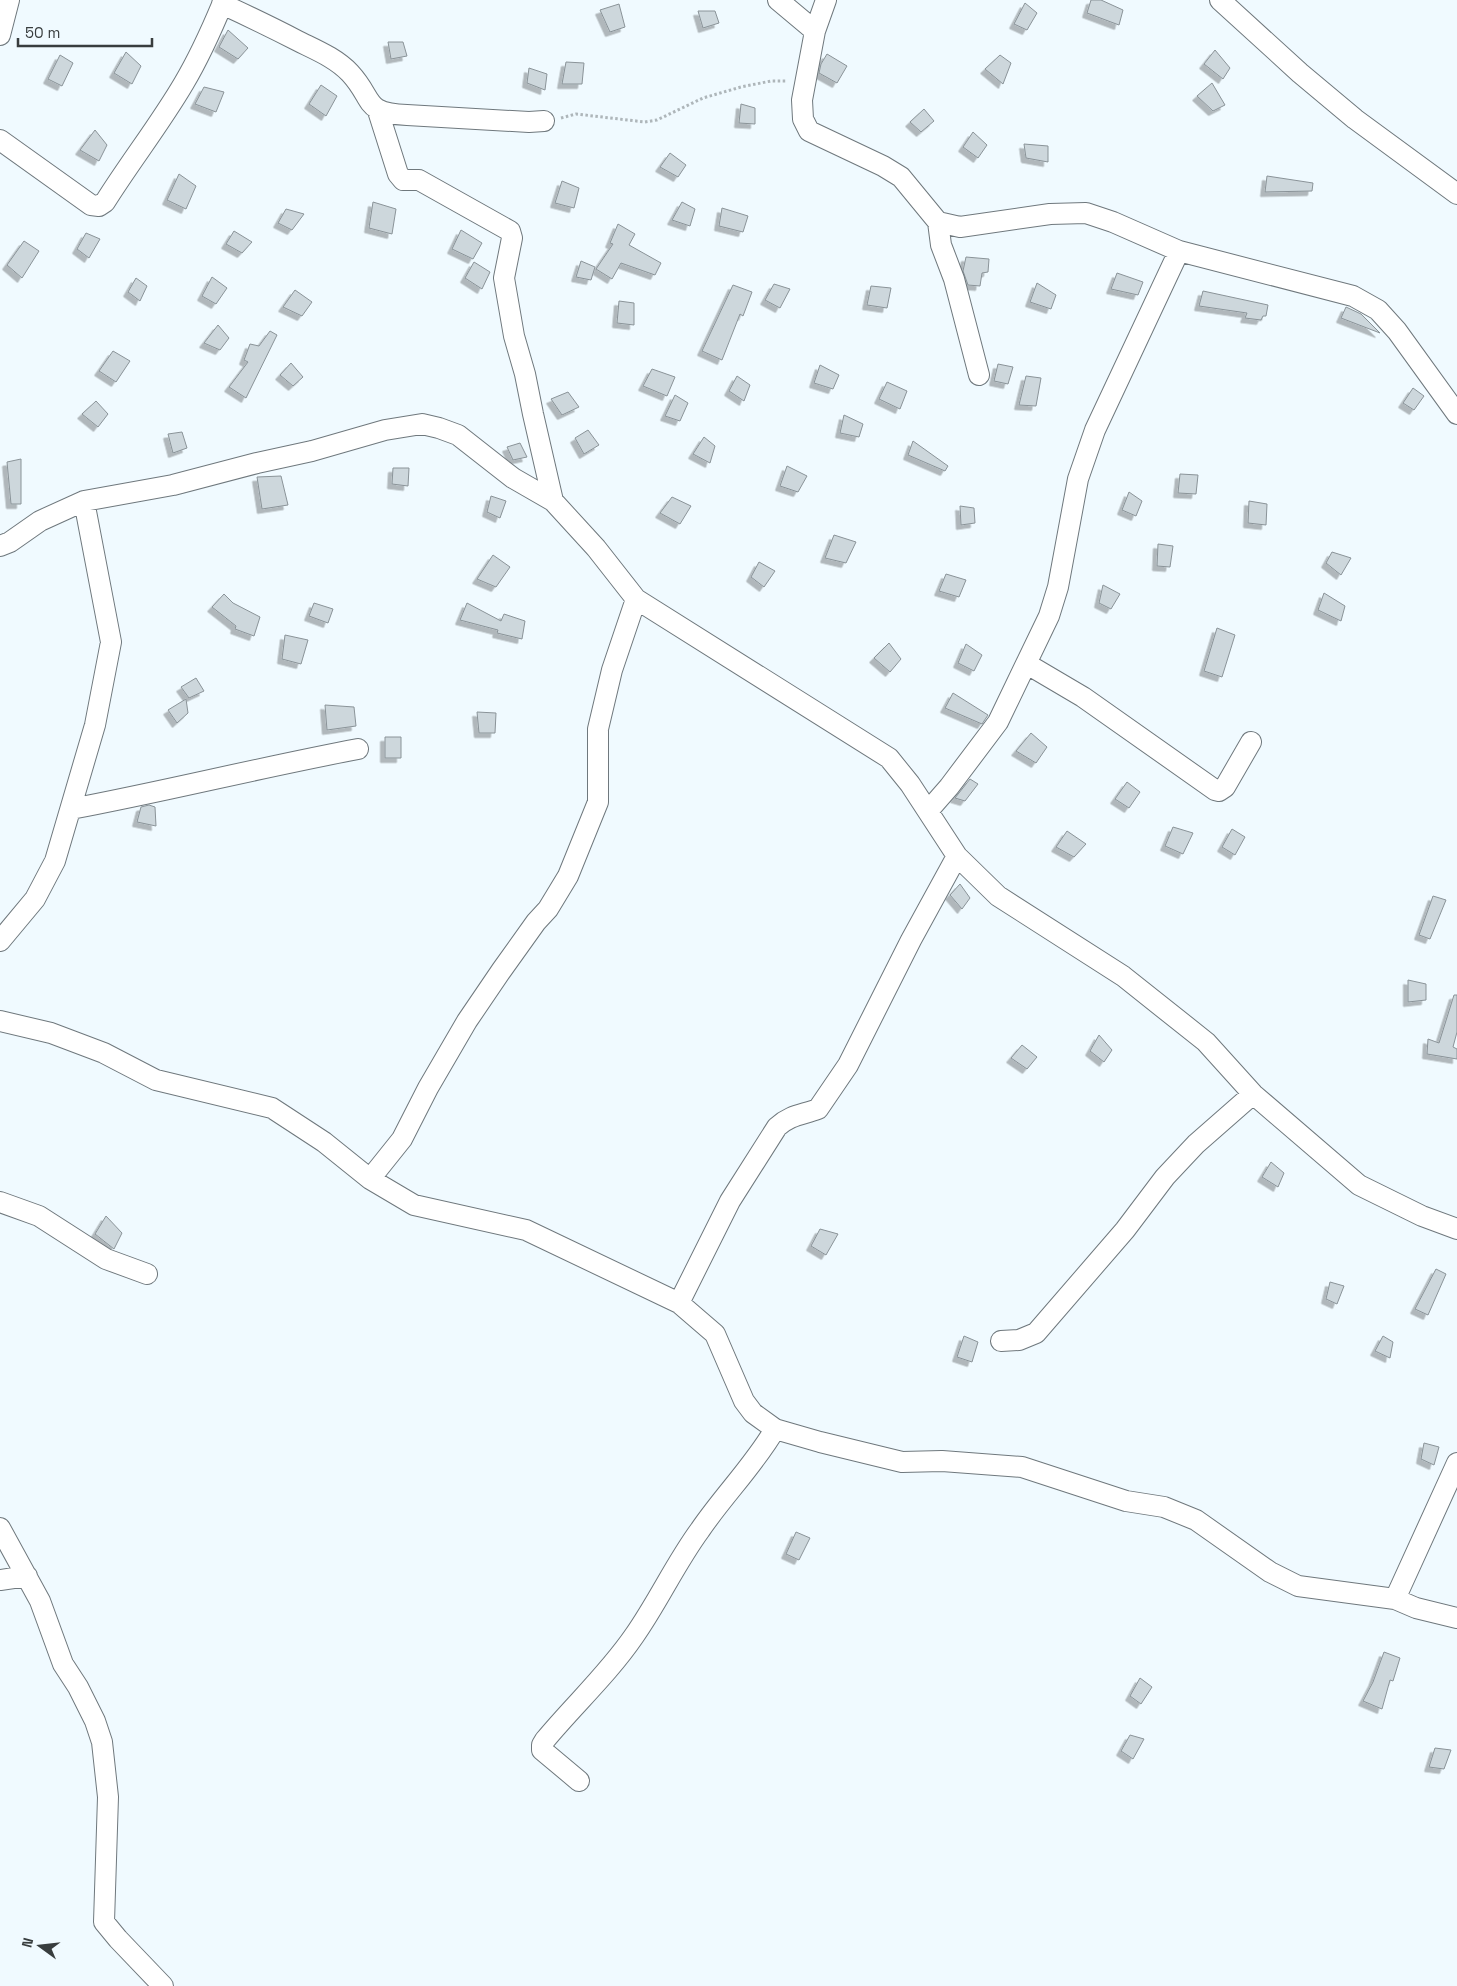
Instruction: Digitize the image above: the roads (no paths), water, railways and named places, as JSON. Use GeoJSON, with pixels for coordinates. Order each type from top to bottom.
{"type":"FeatureCollection","features":[{"type":"Feature","properties":{"kind":"street"},"geometry":{"type":"LineString","coordinates":[[0,35],[9,0]]}},
{"type":"Feature","properties":{"kind":"street"},"geometry":{"type":"LineString","coordinates":[[778,0],[814,31]]}},
{"type":"Feature","properties":{"kind":"street"},"geometry":{"type":"LineString","coordinates":[[826,0],[814,31],[802,100],[802,119],[809,131],[883,166],[901,177],[938,222],[941,245],[954,280],[979,375]]}},
{"type":"Feature","properties":{"kind":"street"},"geometry":{"type":"LineString","coordinates":[[1220,0],[1355,119],[1457,194]]}},
{"type":"Feature","properties":{"kind":"street"},"geometry":{"type":"LineString","coordinates":[[0,140],[91,205],[99,206],[105,202],[184,84],[206,43],[223,2],[335,60],[350,73],[369,102],[378,111],[407,116],[544,122]]}},
{"type":"Feature","properties":{"kind":"street"},"geometry":{"type":"LineString","coordinates":[[378,111],[398,174],[403,180],[420,180],[510,231],[512,238],[504,278],[514,336],[525,374],[553,501]]}},
{"type":"Feature","properties":{"kind":"street"},"geometry":{"type":"LineString","coordinates":[[938,222],[960,227],[1050,214],[1086,213],[1113,222],[1179,251],[1353,296],[1378,310],[1397,331],[1457,414]]}},
{"type":"Feature","properties":{"kind":"street"},"geometry":{"type":"LineString","coordinates":[[928,811],[949,787],[998,722],[1049,616],[1058,587],[1078,479],[1085,457],[1179,251]]}},
{"type":"Feature","properties":{"kind":"street"},"geometry":{"type":"LineString","coordinates":[[0,546],[10,542],[40,521],[84,501],[173,485],[312,451],[386,430],[422,424],[458,435],[513,478],[553,501],[596,548],[636,599],[889,758],[910,784],[957,856],[998,896],[1123,976],[1206,1042],[1253,1094],[1359,1185],[1422,1216],[1457,1229]]}},
{"type":"Feature","properties":{"kind":"street"},"geometry":{"type":"LineString","coordinates":[[0,942],[35,899],[55,860],[95,725],[111,642],[84,501]]}},
{"type":"Feature","properties":{"kind":"street"},"geometry":{"type":"LineString","coordinates":[[370,1179],[402,1139],[428,1088],[468,1021],[536,922],[548,909],[568,876],[598,802],[598,729],[612,670],[636,599]]}},
{"type":"Feature","properties":{"kind":"street"},"geometry":{"type":"LineString","coordinates":[[1027,664],[1083,697],[1215,790],[1219,791],[1224,787],[1251,742]]}},
{"type":"Feature","properties":{"kind":"street"},"geometry":{"type":"LineString","coordinates":[[71,810],[302,759],[358,749]]}},
{"type":"Feature","properties":{"kind":"street"},"geometry":{"type":"LineString","coordinates":[[679,1303],[730,1200],[777,1127],[785,1119],[818,1109],[848,1065],[911,940],[957,856]]}},
{"type":"Feature","properties":{"kind":"street"},"geometry":{"type":"LineString","coordinates":[[0,1021],[51,1033],[104,1053],[156,1080],[272,1108],[324,1142],[370,1179],[414,1205],[526,1230],[679,1303],[715,1334],[744,1401],[753,1413],[775,1429],[902,1462],[942,1460],[1022,1467],[1126,1501],[1164,1507],[1196,1520],[1270,1572],[1298,1586],[1395,1599],[1416,1608],[1457,1618]]}},
{"type":"Feature","properties":{"kind":"street"},"geometry":{"type":"LineString","coordinates":[[1001,1341],[1019,1340],[1036,1333],[1125,1230],[1165,1177],[1196,1144],[1253,1094]]}},
{"type":"Feature","properties":{"kind":"street"},"geometry":{"type":"LineString","coordinates":[[0,1202],[39,1216],[106,1259],[147,1274]]}},
{"type":"Feature","properties":{"kind":"street"},"geometry":{"type":"LineString","coordinates":[[579,1780],[542,1750],[542,1745],[609,1669],[634,1637],[699,1530],[732,1486],[764,1449],[775,1429]]}},
{"type":"Feature","properties":{"kind":"street"},"geometry":{"type":"LineString","coordinates":[[1395,1599],[1457,1463]]}},
{"type":"Feature","properties":{"kind":"street"},"geometry":{"type":"LineString","coordinates":[[0,1528],[40,1601],[63,1664],[86,1704],[102,1742],[108,1797],[104,1922],[118,1940],[163,1986]]}},
{"type":"Feature","properties":{"kind":"street"},"geometry":{"type":"LineString","coordinates":[[0,1580],[27,1576]]}}]}
